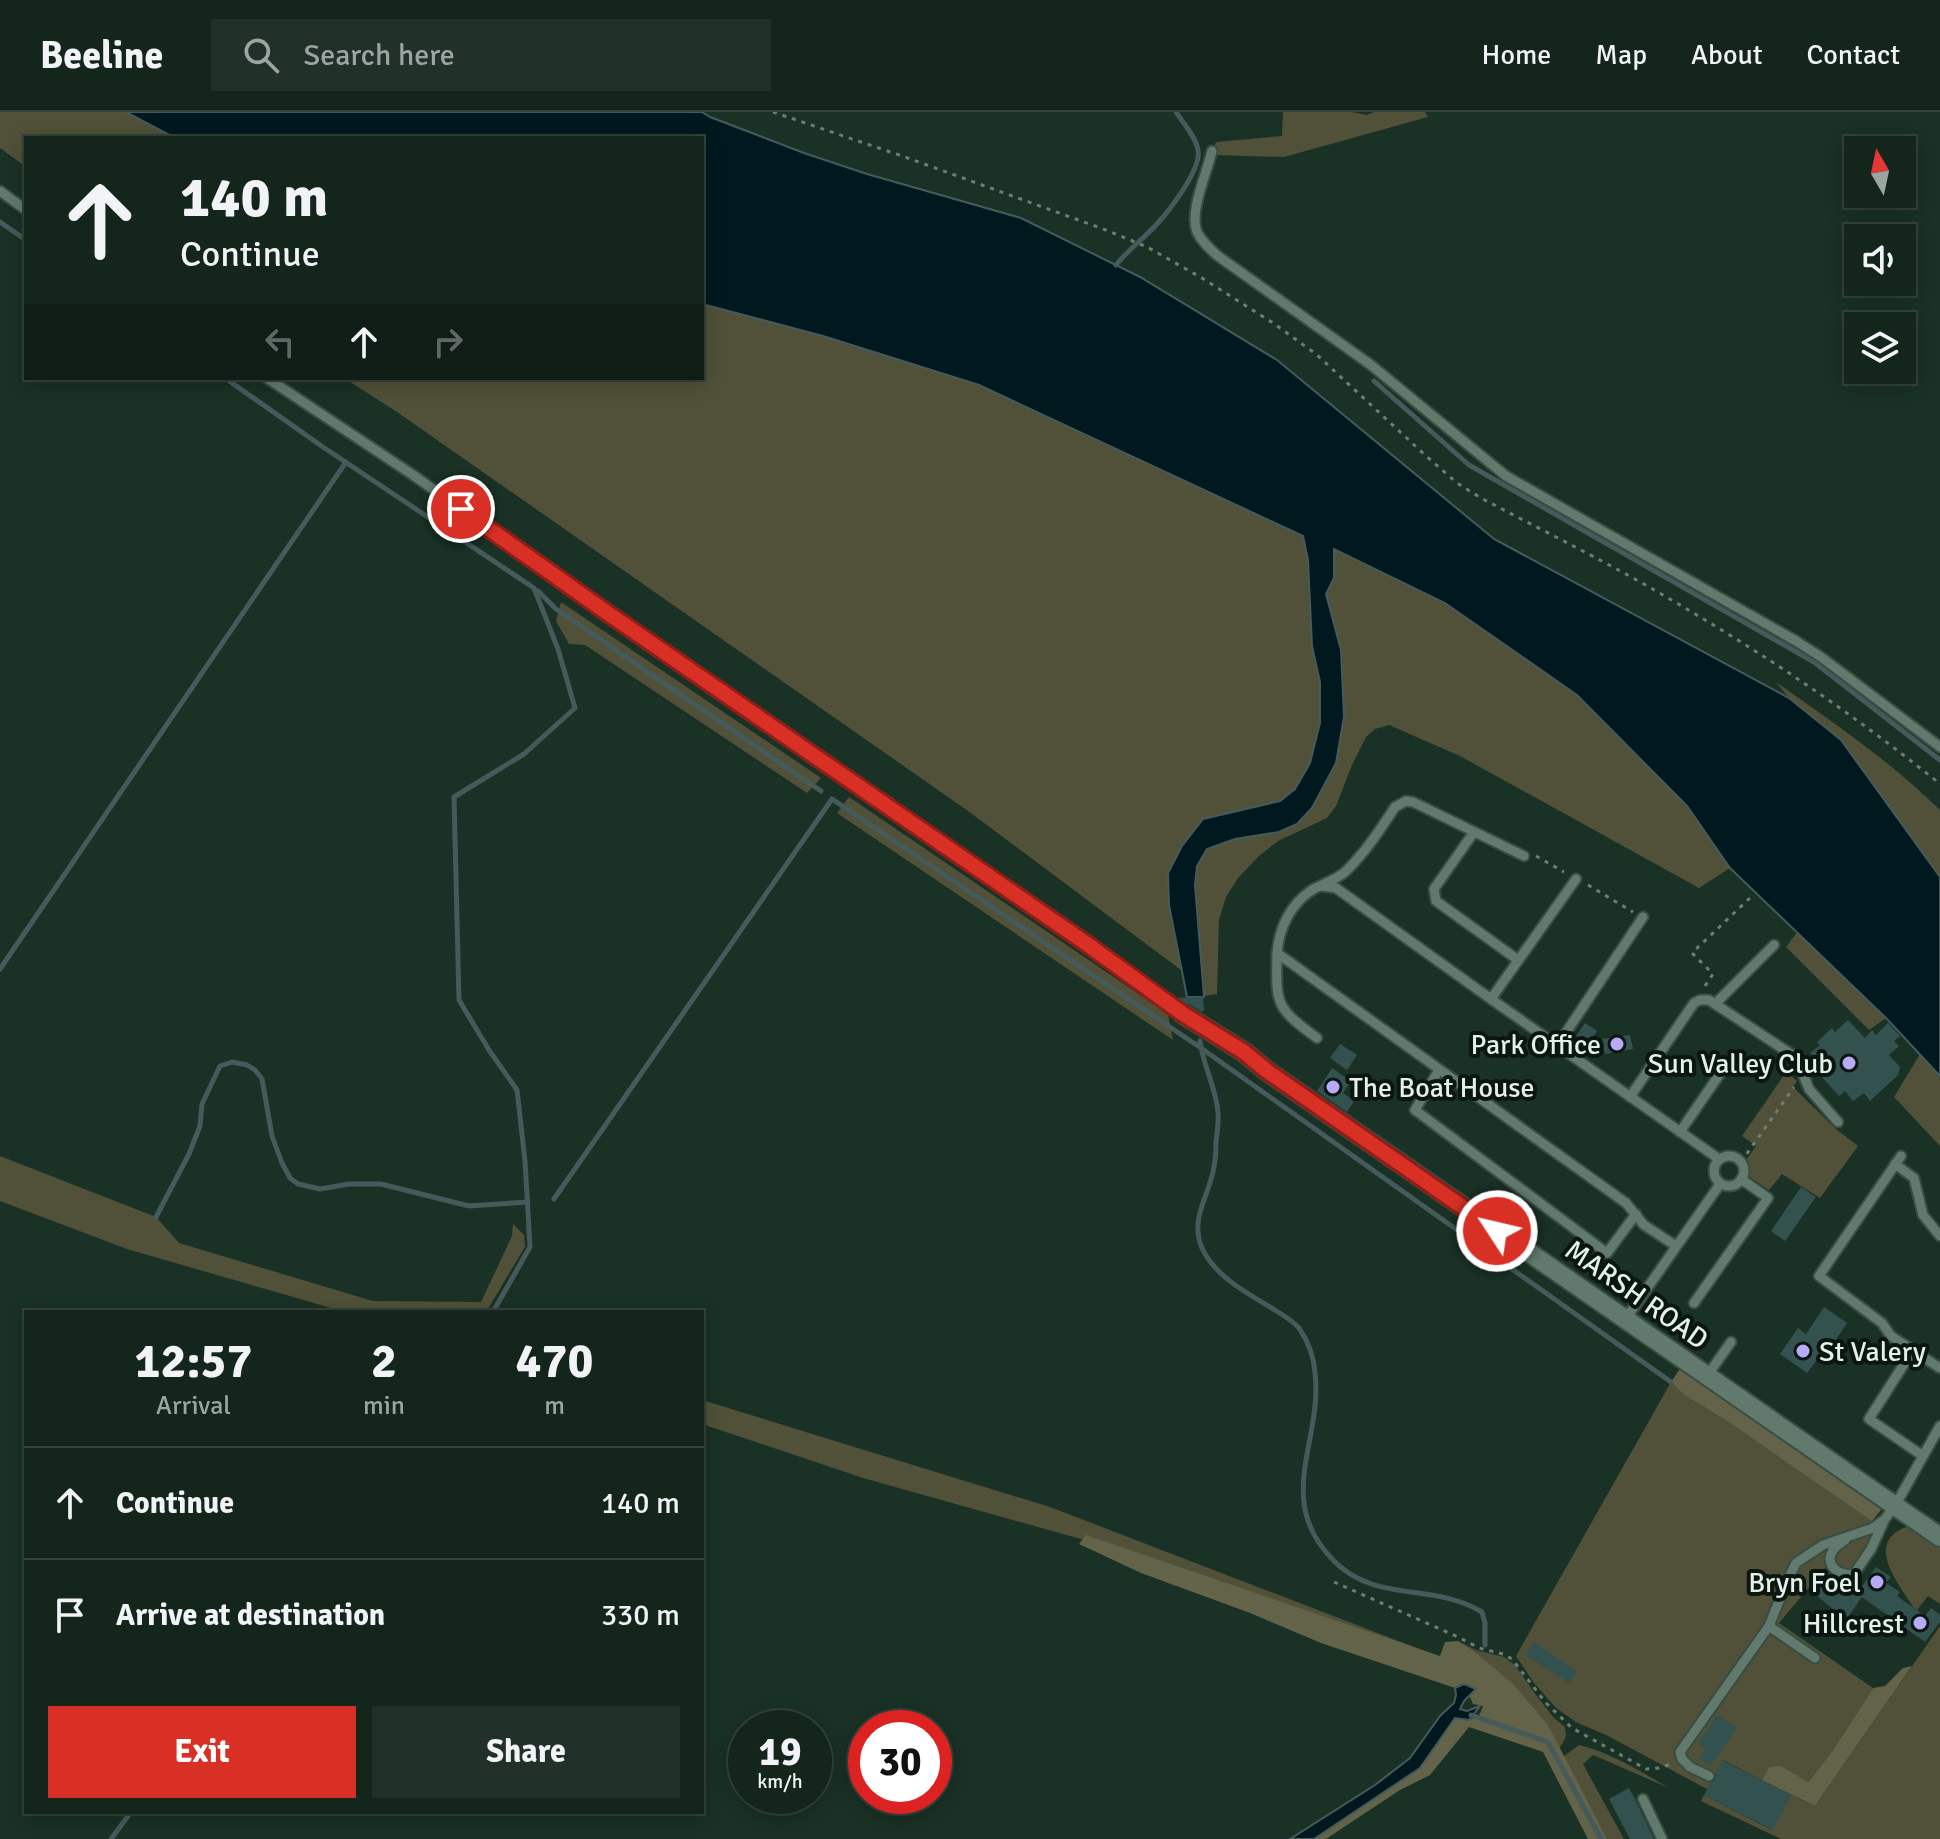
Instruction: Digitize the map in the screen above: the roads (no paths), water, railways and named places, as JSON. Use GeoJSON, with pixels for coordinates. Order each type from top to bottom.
{"type":"FeatureCollection","features":[{"type":"Feature","properties":{"kind":"street","name":"MARSH ROAD"},"geometry":{"type":"LineString","coordinates":[[1183,1014],[1244,1052],[1707,1376],[1889,1513],[1940,1537]]}},
{"type":"Feature","properties":{"kind":"lane"},"geometry":{"type":"LineString","coordinates":[[1212,151],[1197,201],[1195,222],[1203,242],[1218,256],[1371,365],[1506,476],[1796,641],[1940,747]]}},
{"type":"Feature","properties":{"kind":"lane"},"geometry":{"type":"LineString","coordinates":[[0,191],[24,209]]}},
{"type":"Feature","properties":{"kind":"lane"},"geometry":{"type":"LineString","coordinates":[[270,380],[413,475],[1183,1014]]}},
{"type":"Feature","properties":{"kind":"lane"},"geometry":{"type":"LineString","coordinates":[[1317,1038],[1294,1021],[1279,1003],[1276,977],[1278,937],[1300,900],[1344,872],[1368,847],[1395,807],[1400,803],[1413,802],[1524,856]]}},
{"type":"Feature","properties":{"kind":"lane"},"geometry":{"type":"LineString","coordinates":[[1474,832],[1434,889],[1436,901],[1518,960]]}},
{"type":"Feature","properties":{"kind":"lane"},"geometry":{"type":"LineString","coordinates":[[1491,999],[1576,879]]}},
{"type":"Feature","properties":{"kind":"lane"},"geometry":{"type":"LineString","coordinates":[[1321,886],[1336,888],[1719,1159]]}},
{"type":"Feature","properties":{"kind":"lane"},"geometry":{"type":"LineString","coordinates":[[1557,1046],[1643,917]]}},
{"type":"Feature","properties":{"kind":"lane"},"geometry":{"type":"LineString","coordinates":[[1715,1004],[1774,945]]}},
{"type":"Feature","properties":{"kind":"lane"},"geometry":{"type":"LineString","coordinates":[[1277,953],[1626,1203],[1644,1225],[1676,1246]]}},
{"type":"Feature","properties":{"kind":"lane"},"geometry":{"type":"LineString","coordinates":[[1630,1097],[1694,1003],[1709,1000],[1791,1054],[1799,1064],[1809,1089],[1838,1122]]}},
{"type":"Feature","properties":{"kind":"lane"},"geometry":{"type":"LineString","coordinates":[[1680,1132],[1726,1065]]}},
{"type":"Feature","properties":{"kind":"lane"},"geometry":{"type":"LineString","coordinates":[[1439,1070],[1415,1110],[1607,1253],[1636,1214]]}},
{"type":"Feature","properties":{"kind":"lane"},"geometry":{"type":"LineString","coordinates":[[1733,1156],[1741,1162],[1744,1172],[1736,1185],[1717,1181],[1713,1172],[1719,1159],[1733,1156]]}},
{"type":"Feature","properties":{"kind":"lane"},"geometry":{"type":"LineString","coordinates":[[1940,1236],[1923,1215],[1914,1178],[1898,1160],[1819,1276],[1882,1323],[1891,1336],[1940,1368]]}},
{"type":"Feature","properties":{"kind":"lane"},"geometry":{"type":"LineString","coordinates":[[1694,1303],[1768,1198],[1741,1179]]}},
{"type":"Feature","properties":{"kind":"lane"},"geometry":{"type":"LineString","coordinates":[[1625,1320],[1720,1184]]}},
{"type":"Feature","properties":{"kind":"lane"},"geometry":{"type":"LineString","coordinates":[[1707,1376],[1731,1342]]}},
{"type":"Feature","properties":{"kind":"lane"},"geometry":{"type":"LineString","coordinates":[[1913,1350],[1869,1419],[1923,1456]]}},
{"type":"Feature","properties":{"kind":"lane"},"geometry":{"type":"LineString","coordinates":[[1848,1538],[1833,1550],[1830,1559],[1837,1573],[1848,1576],[1854,1574],[1871,1549],[1940,1426]]}},
{"type":"Feature","properties":{"kind":"lane"},"geometry":{"type":"LineString","coordinates":[[1709,1776],[1690,1767],[1680,1752],[1769,1626],[1796,1563],[1823,1545],[1873,1528],[1889,1513]]}},
{"type":"Feature","properties":{"kind":"lane"},"geometry":{"type":"LineString","coordinates":[[1769,1626],[1815,1658]]}},
{"type":"Feature","properties":{"kind":"lane"},"geometry":{"type":"LineString","coordinates":[[1643,1799],[1662,1839]]}},
{"type":"Feature","properties":{"kind":"water"},"geometry":{"type":"Polygon","coordinates":[[[126,112],[702,112],[804,153],[867,174],[1021,218],[1140,277],[1277,360],[1494,539],[1789,698],[1841,740],[1940,877],[1940,1076],[1886,1018],[1730,868],[1687,806],[1577,695],[1445,603],[1334,549],[1334,578],[1326,594],[1341,650],[1344,717],[1336,763],[1312,808],[1297,824],[1279,832],[1235,839],[1207,849],[1197,866],[1195,885],[1204,997],[1187,997],[1169,905],[1168,873],[1182,846],[1203,819],[1280,801],[1295,789],[1310,763],[1320,723],[1320,682],[1312,646],[1308,560],[1303,536],[979,385],[823,336],[704,305],[704,136],[171,136],[126,112]]]}},
{"type":"Feature","properties":{"kind":"water"},"geometry":{"type":"Polygon","coordinates":[[[1464,1684],[1476,1689],[1460,1709],[1467,1711],[1480,1706],[1469,1720],[1455,1718],[1420,1768],[1314,1839],[1290,1839],[1375,1785],[1410,1758],[1440,1716],[1454,1703],[1455,1688],[1464,1684]]]}},
{"type":"Feature","properties":{"kind":"waterway"},"geometry":{"type":"LineString","coordinates":[[1116,265],[1169,210],[1195,168],[1197,145],[1176,112]]}},
{"type":"Feature","properties":{"kind":"waterway"},"geometry":{"type":"LineString","coordinates":[[0,222],[24,239]]}},
{"type":"Feature","properties":{"kind":"waterway"},"geometry":{"type":"LineString","coordinates":[[228,380],[534,588],[558,649],[575,708],[524,754],[454,797],[459,1000],[517,1090],[525,1161],[530,1247],[494,1310]]}},
{"type":"Feature","properties":{"kind":"waterway"},"geometry":{"type":"LineString","coordinates":[[1374,381],[1469,465],[1814,662],[1940,760]]}},
{"type":"Feature","properties":{"kind":"waterway"},"geometry":{"type":"LineString","coordinates":[[0,969],[346,462]]}},
{"type":"Feature","properties":{"kind":"waterway"},"geometry":{"type":"LineString","coordinates":[[538,591],[556,609],[821,791]]}},
{"type":"Feature","properties":{"kind":"waterway"},"geometry":{"type":"LineString","coordinates":[[554,1199],[832,799],[1201,1048],[1671,1382]]}},
{"type":"Feature","properties":{"kind":"waterway"},"geometry":{"type":"LineString","coordinates":[[1200,1041],[1215,1094],[1218,1119],[1214,1165],[1199,1219],[1199,1238],[1215,1268],[1294,1323],[1310,1350],[1316,1398],[1303,1491],[1306,1514],[1315,1536],[1332,1559],[1348,1573],[1366,1582],[1444,1597],[1482,1612],[1485,1645]]}},
{"type":"Feature","properties":{"kind":"waterway"},"geometry":{"type":"LineString","coordinates":[[156,1217],[189,1154],[200,1126],[202,1104],[220,1066],[232,1062],[247,1065],[262,1079],[272,1136],[290,1178],[298,1184],[320,1189],[349,1184],[381,1184],[469,1206],[528,1202]]}},
{"type":"Feature","properties":{"kind":"waterway"},"geometry":{"type":"LineString","coordinates":[[1471,1715],[1548,1742],[1601,1839]]}},
{"type":"Feature","properties":{"kind":"waterway"},"geometry":{"type":"LineString","coordinates":[[111,1839],[130,1814]]}},
{"type":"Feature","properties":{"kind":"place","name":"Park Office"},"geometry":{"type":"Point","coordinates":[1617,1044]}},
{"type":"Feature","properties":{"kind":"place","name":"Sun Valley Club"},"geometry":{"type":"Point","coordinates":[1849,1063]}},
{"type":"Feature","properties":{"kind":"place","name":"The Boat House"},"geometry":{"type":"Point","coordinates":[1333,1087]}},
{"type":"Feature","properties":{"kind":"place","name":"St Valery"},"geometry":{"type":"Point","coordinates":[1803,1351]}},
{"type":"Feature","properties":{"kind":"place","name":"Bryn Foel"},"geometry":{"type":"Point","coordinates":[1877,1582]}},
{"type":"Feature","properties":{"kind":"place","name":"Hillcrest"},"geometry":{"type":"Point","coordinates":[1920,1623]}}]}
